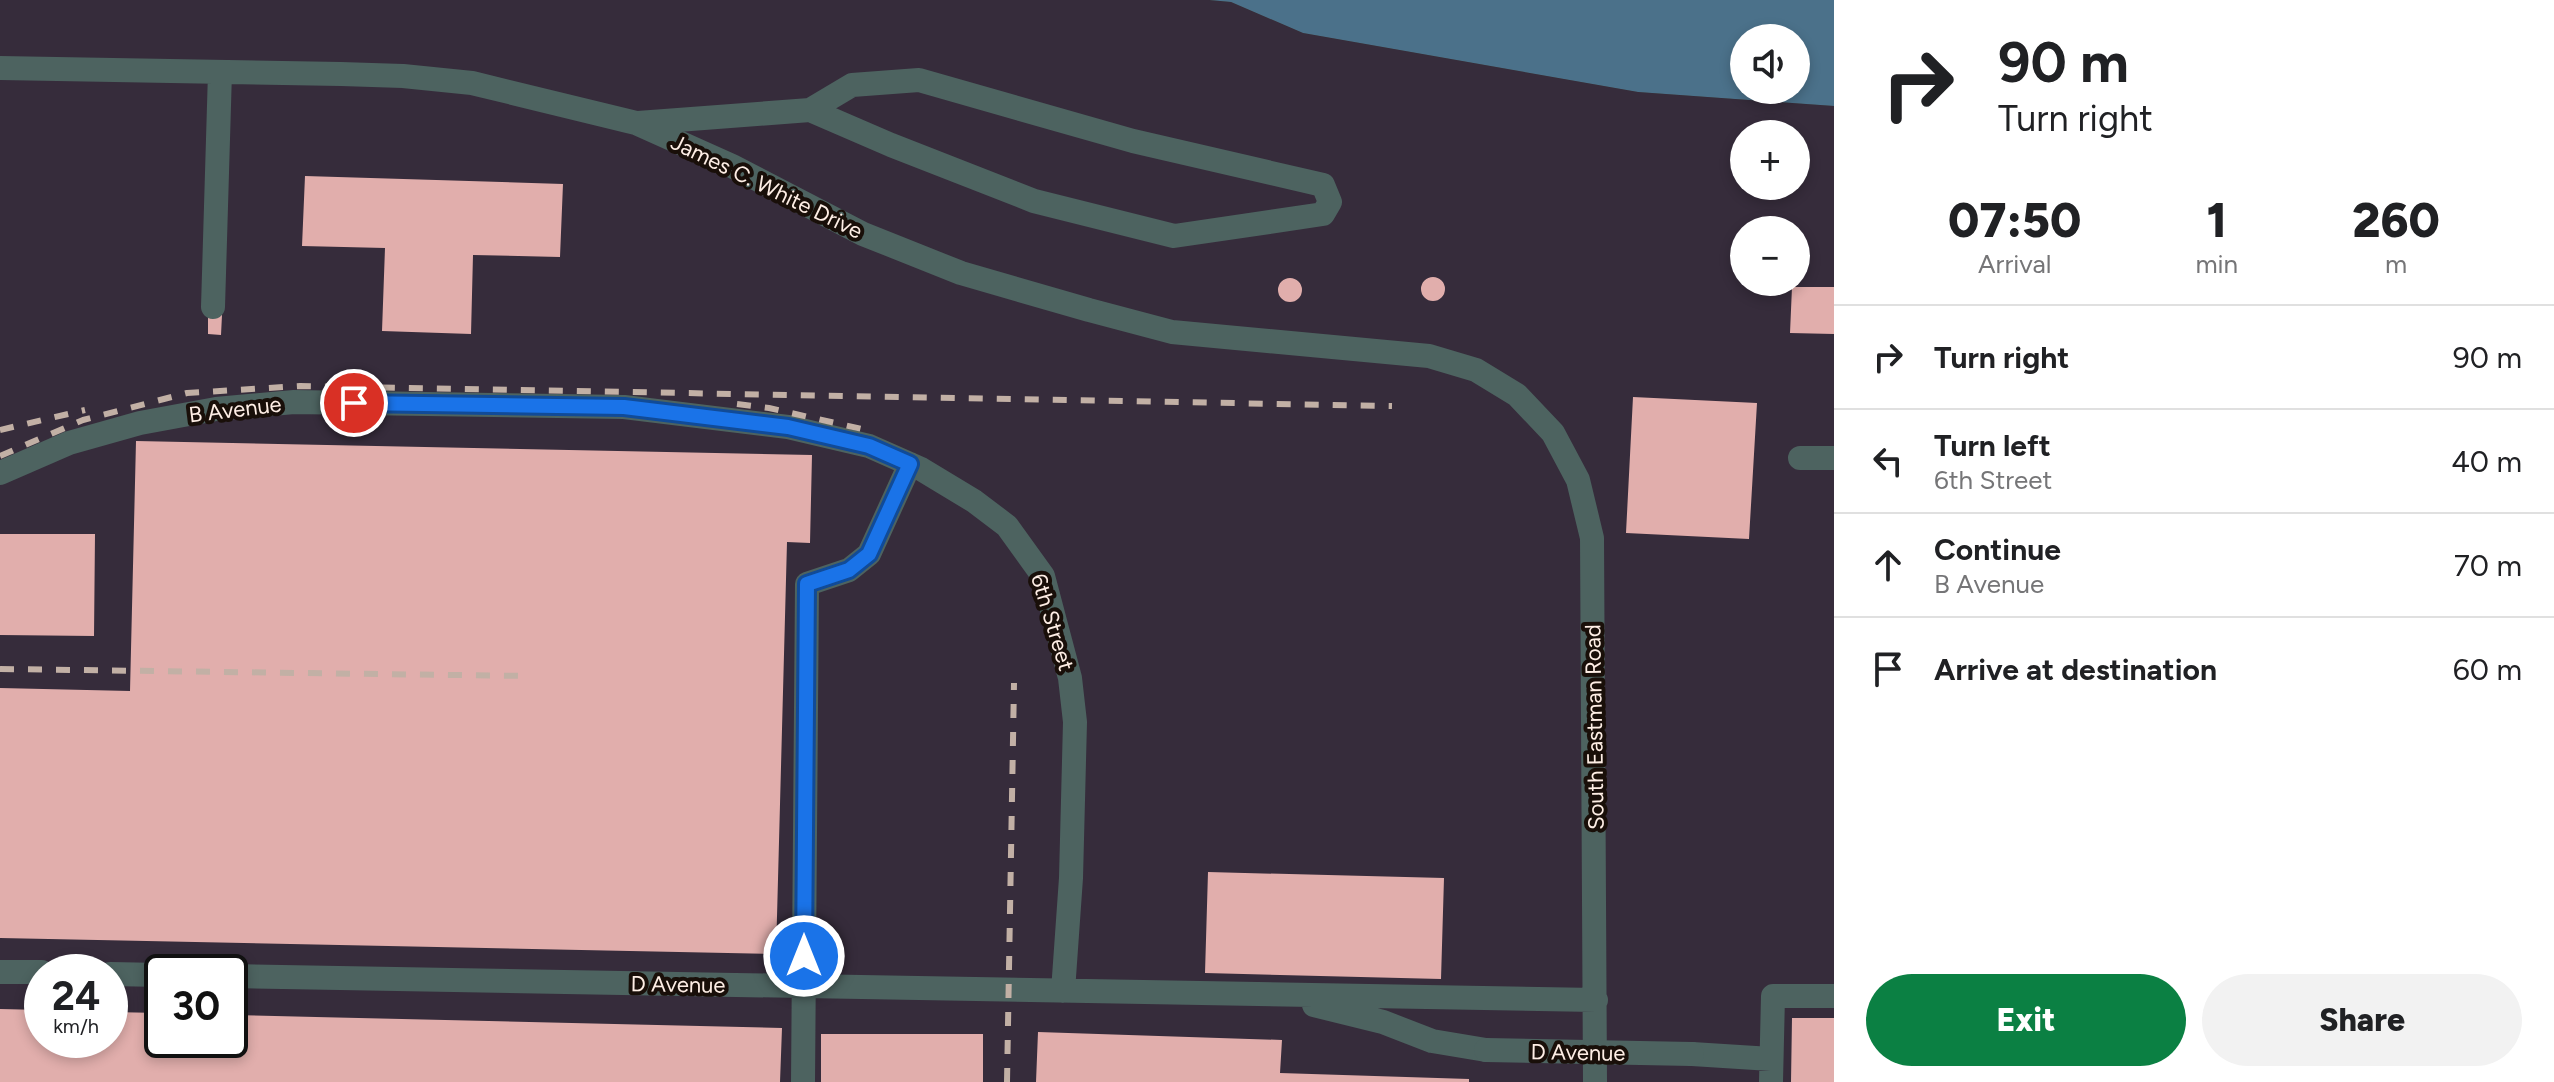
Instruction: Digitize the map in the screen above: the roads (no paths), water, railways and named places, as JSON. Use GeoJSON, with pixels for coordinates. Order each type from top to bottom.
{"type":"FeatureCollection","features":[{"type":"Feature","properties":{"kind":"street","name":"James C. White Drive"},"geometry":{"type":"LineString","coordinates":[[0,68],[387,75],[472,83],[636,123],[732,166],[863,234],[961,273],[1172,332],[1429,356],[1476,370],[1517,395]]}},
{"type":"Feature","properties":{"kind":"street"},"geometry":{"type":"LineString","coordinates":[[213,307],[220,72]]}},
{"type":"Feature","properties":{"kind":"street"},"geometry":{"type":"LineString","coordinates":[[636,123],[810,110],[852,85],[919,80],[1133,141],[1323,185],[1330,202],[1323,214],[1174,236],[1034,201],[810,110]]}},
{"type":"Feature","properties":{"kind":"street","name":"South Eastman Road"},"geometry":{"type":"LineString","coordinates":[[1517,395],[1553,433],[1578,480],[1592,538],[1595,1082]]}},
{"type":"Feature","properties":{"kind":"street","name":"B Avenue"},"geometry":{"type":"LineString","coordinates":[[0,473],[69,443],[140,423],[216,409],[294,402],[624,407]]}},
{"type":"Feature","properties":{"kind":"street","name":"6th Street"},"geometry":{"type":"LineString","coordinates":[[624,407],[788,427],[869,446],[910,464],[974,501],[1007,526],[1043,576],[1070,678],[1075,722],[1071,878],[1063,991]]}},
{"type":"Feature","properties":{"kind":"street"},"geometry":{"type":"LineString","coordinates":[[1800,458],[1834,458]]}},
{"type":"Feature","properties":{"kind":"street"},"geometry":{"type":"LineString","coordinates":[[803,1082],[807,584],[849,570],[869,554],[910,464]]}},
{"type":"Feature","properties":{"kind":"street"},"geometry":{"type":"LineString","coordinates":[[0,972],[24,972]]}},
{"type":"Feature","properties":{"kind":"street","name":"D Avenue"},"geometry":{"type":"LineString","coordinates":[[248,976],[1596,1000]]}},
{"type":"Feature","properties":{"kind":"street","name":"D Avenue"},"geometry":{"type":"LineString","coordinates":[[1269,994],[1383,1022],[1432,1041],[1486,1050],[1692,1054],[1771,1070],[1773,996],[1834,996]]}},
{"type":"Feature","properties":{"kind":"water"},"geometry":{"type":"Polygon","coordinates":[[[1209,0],[1834,0],[1834,106],[1806,104],[1810,104],[1810,24],[1730,24],[1730,99],[1638,92],[1303,33],[1231,2],[1209,0]]]}},
{"type":"Feature","properties":{"kind":"railway"},"geometry":{"type":"LineString","coordinates":[[0,456],[83,420],[187,393],[300,386],[1392,406]]}},
{"type":"Feature","properties":{"kind":"railway"},"geometry":{"type":"LineString","coordinates":[[737,404],[862,429]]}},
{"type":"Feature","properties":{"kind":"railway"},"geometry":{"type":"LineString","coordinates":[[0,430],[85,410]]}},
{"type":"Feature","properties":{"kind":"railway"},"geometry":{"type":"LineString","coordinates":[[0,669],[528,676]]}},
{"type":"Feature","properties":{"kind":"railway"},"geometry":{"type":"LineString","coordinates":[[1007,1082],[1014,683]]}}]}
